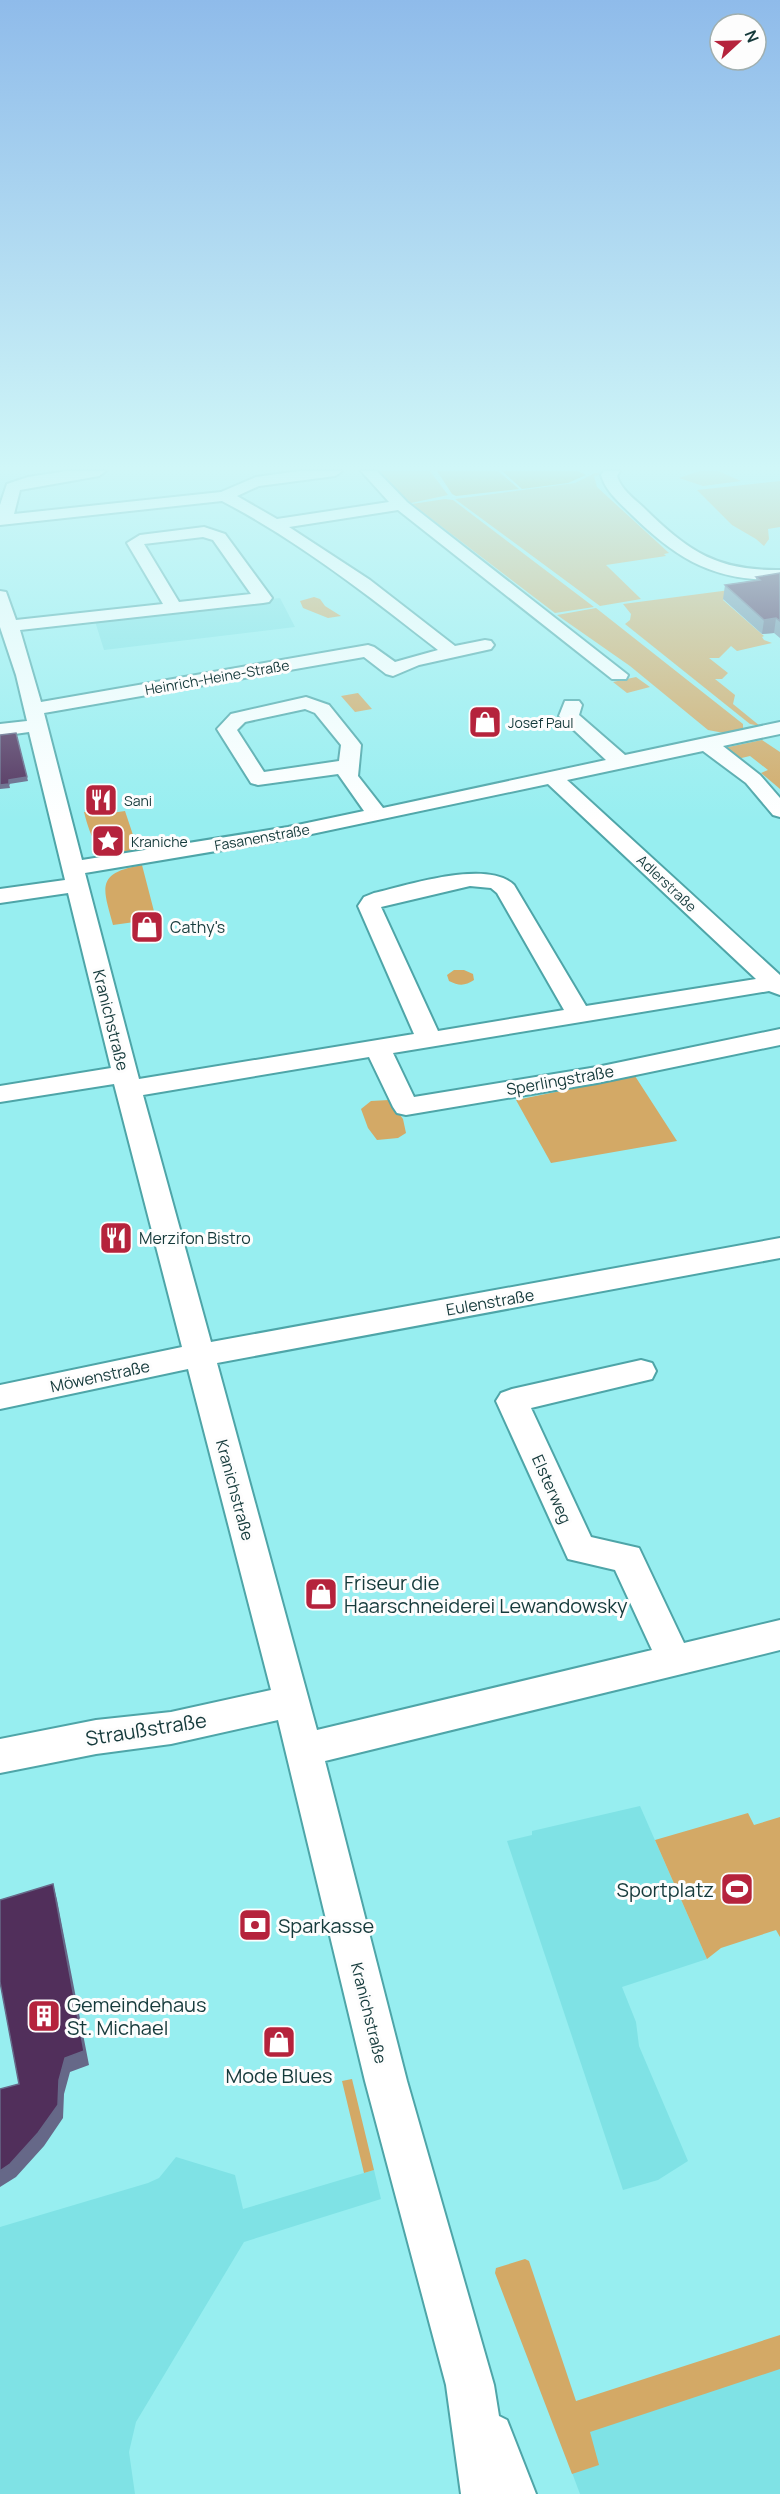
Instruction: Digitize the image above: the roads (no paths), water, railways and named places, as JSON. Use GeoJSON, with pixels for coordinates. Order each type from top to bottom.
{"type":"FeatureCollection","features":[{"type":"Feature","properties":{"kind":"street"},"geometry":{"type":"LineString","coordinates":[[162,587],[174,608]]}},
{"type":"Feature","properties":{"kind":"street"},"geometry":{"type":"LineString","coordinates":[[8,626],[263,598],[255,587]]}},
{"type":"Feature","properties":{"kind":"street"},"geometry":{"type":"LineString","coordinates":[[368,587],[452,652],[485,645]]}},
{"type":"Feature","properties":{"kind":"street"},"geometry":{"type":"LineString","coordinates":[[507,587],[619,675]]}},
{"type":"Feature","properties":{"kind":"street","name":"Kranichstraße"},"geometry":{"type":"LineString","coordinates":[[0,600],[36,717],[127,1081],[291,1701],[386,2080],[470,2385],[511,2494]]}},
{"type":"Feature","properties":{"kind":"street","name":"Heinrich-Heine-Straße"},"geometry":{"type":"LineString","coordinates":[[0,730],[36,717],[368,651],[393,670],[413,661],[452,652]]}},
{"type":"Feature","properties":{"kind":"street"},"geometry":{"type":"LineString","coordinates":[[348,766],[258,779],[227,729],[238,718],[306,704],[322,709],[351,745],[348,777],[378,815]]}},
{"type":"Feature","properties":{"kind":"street"},"geometry":{"type":"LineString","coordinates":[[572,705],[569,716],[621,762]]}},
{"type":"Feature","properties":{"kind":"street","name":"Fasanenstraße"},"geometry":{"type":"LineString","coordinates":[[0,896],[75,877],[554,779],[621,762],[780,728]]}},
{"type":"Feature","properties":{"kind":"street"},"geometry":{"type":"LineString","coordinates":[[706,743],[753,780],[780,811]]}},
{"type":"Feature","properties":{"kind":"street","name":"Adlerstraße"},"geometry":{"type":"LineString","coordinates":[[554,779],[777,986]]}},
{"type":"Feature","properties":{"kind":"street"},"geometry":{"type":"LineString","coordinates":[[429,1039],[369,906],[382,898],[470,879],[498,882],[506,890],[579,1015]]}},
{"type":"Feature","properties":{"kind":"street"},"geometry":{"type":"LineString","coordinates":[[0,1094],[127,1081],[377,1047],[777,986]]}},
{"type":"Feature","properties":{"kind":"street","name":"Sperlingstraße"},"geometry":{"type":"LineString","coordinates":[[377,1047],[406,1107],[597,1075],[780,1037]]}},
{"type":"Feature","properties":{"kind":"street","name":"Eulenstraße"},"geometry":{"type":"LineString","coordinates":[[199,1354],[780,1248]]}},
{"type":"Feature","properties":{"kind":"street","name":"Möwenstraße"},"geometry":{"type":"LineString","coordinates":[[0,1396],[199,1354]]}},
{"type":"Feature","properties":{"kind":"street","name":"Elsterweg"},"geometry":{"type":"LineString","coordinates":[[641,1371],[512,1401],[580,1550],[627,1558],[675,1660]]}},
{"type":"Feature","properties":{"kind":"street"},"geometry":{"type":"LineString","coordinates":[[303,1750],[780,1635]]}},
{"type":"Feature","properties":{"kind":"street","name":"Straußstraße"},"geometry":{"type":"LineString","coordinates":[[0,1756],[96,1737],[171,1728],[291,1701]]}},
{"type":"Feature","properties":{"kind":"street","name":"Kranichstraße"},"geometry":{"type":"LineString","coordinates":[[470,2385],[486,2494]]}},
{"type":"Feature","properties":{"kind":"place","name":"Josef Paul"},"geometry":{"type":"Point","coordinates":[485,722]}},
{"type":"Feature","properties":{"kind":"place","name":"Sani"},"geometry":{"type":"Point","coordinates":[101,800]}},
{"type":"Feature","properties":{"kind":"place","name":"Kraniche"},"geometry":{"type":"Point","coordinates":[108,841]}},
{"type":"Feature","properties":{"kind":"place","name":"Cathy's"},"geometry":{"type":"Point","coordinates":[147,927]}},
{"type":"Feature","properties":{"kind":"place","name":"Merzifon Bistro"},"geometry":{"type":"Point","coordinates":[116,1238]}},
{"type":"Feature","properties":{"kind":"place","name":"Friseur die Haarschneiderei Lewandowsky"},"geometry":{"type":"Point","coordinates":[321,1594]}},
{"type":"Feature","properties":{"kind":"place","name":"Sportplatz"},"geometry":{"type":"Point","coordinates":[737,1889]}},
{"type":"Feature","properties":{"kind":"place","name":"Sparkasse"},"geometry":{"type":"Point","coordinates":[255,1925]}},
{"type":"Feature","properties":{"kind":"place","name":"Gemeindehaus St. Michael"},"geometry":{"type":"Point","coordinates":[44,2016]}},
{"type":"Feature","properties":{"kind":"place","name":"Mode Blues"},"geometry":{"type":"Point","coordinates":[279,2042]}}]}
